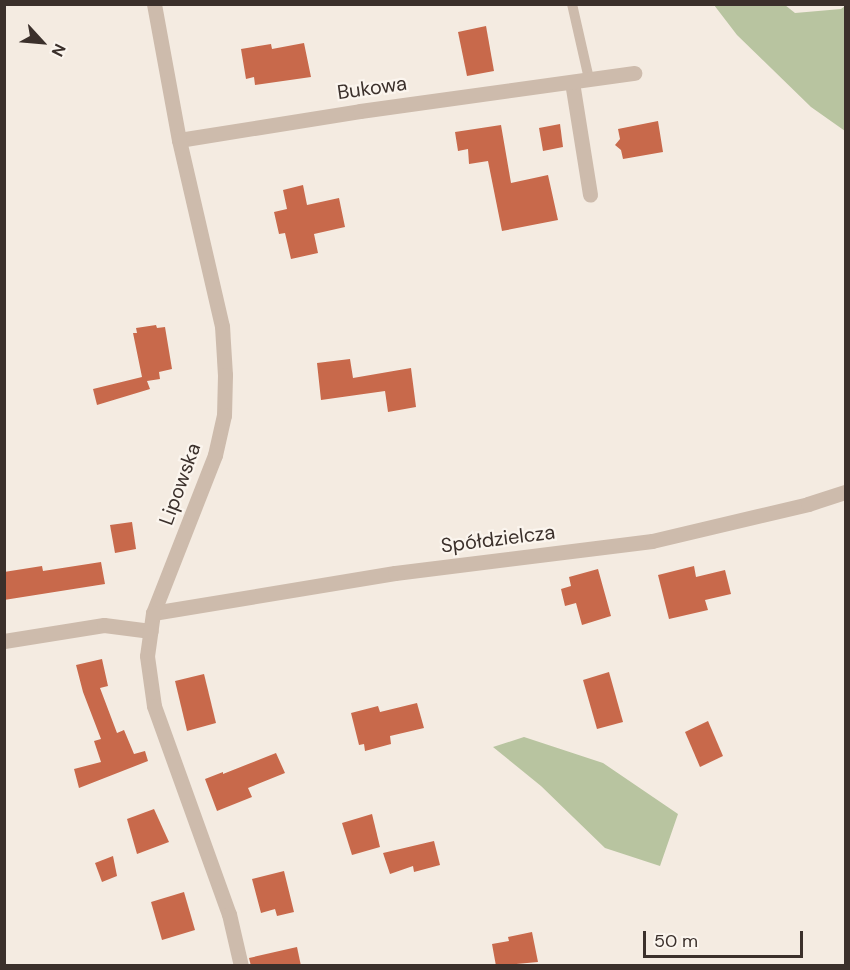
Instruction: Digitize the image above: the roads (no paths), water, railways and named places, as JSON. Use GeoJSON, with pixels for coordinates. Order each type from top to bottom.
{"type":"FeatureCollection","features":[{"type":"Feature","properties":{"kind":"street","name":"Lipowska"},"geometry":{"type":"LineString","coordinates":[[154,4],[179,140],[222,326],[225,375],[224,415],[215,454],[153,613],[147,656],[154,706],[228,914],[241,966]]}},
{"type":"Feature","properties":{"kind":"street","name":"Bukowa"},"geometry":{"type":"LineString","coordinates":[[179,140],[360,111],[634,73]]}},
{"type":"Feature","properties":{"kind":"street"},"geometry":{"type":"LineString","coordinates":[[572,82],[590,195]]}},
{"type":"Feature","properties":{"kind":"street","name":"Spółdzielcza"},"geometry":{"type":"LineString","coordinates":[[153,613],[395,573],[652,541],[808,504],[846,492]]}},
{"type":"Feature","properties":{"kind":"street"},"geometry":{"type":"LineString","coordinates":[[4,641],[104,625],[151,631]]}},
{"type":"Feature","properties":{"kind":"lane"},"geometry":{"type":"LineString","coordinates":[[572,4],[590,79]]}}]}
